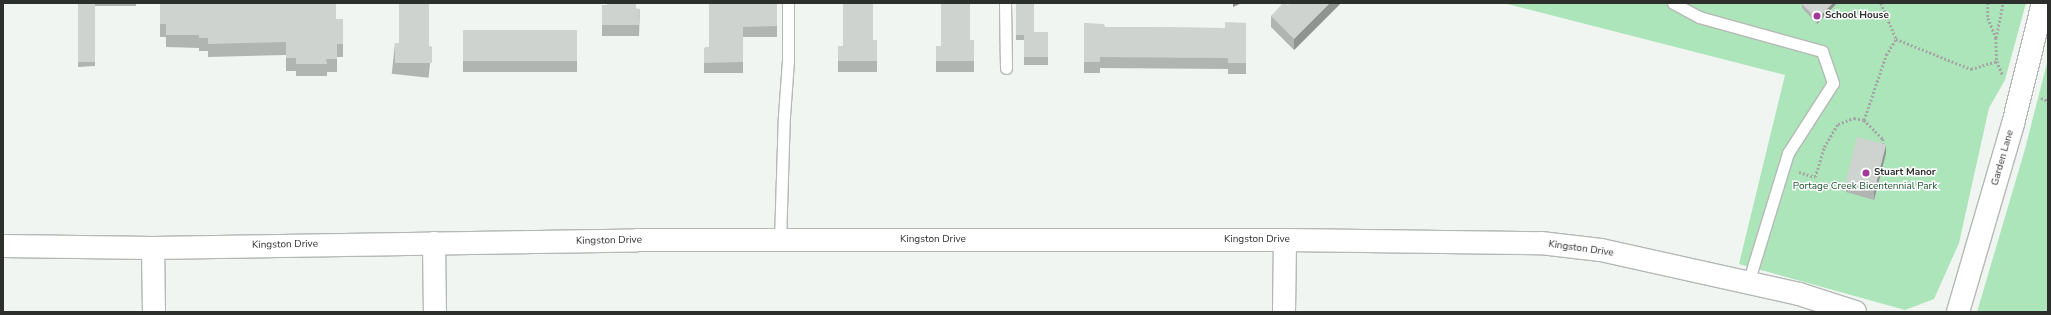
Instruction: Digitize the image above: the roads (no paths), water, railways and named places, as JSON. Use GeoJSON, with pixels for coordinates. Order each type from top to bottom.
{"type":"FeatureCollection","features":[{"type":"Feature","properties":{"kind":"street","name":"Garden Lane"},"geometry":{"type":"LineString","coordinates":[[1958,312],[2013,124],[2043,3]]}},
{"type":"Feature","properties":{"kind":"street","name":"Kingston Drive"},"geometry":{"type":"LineString","coordinates":[[3,246],[153,248],[434,243],[780,240],[1285,240],[1541,243],[1601,250],[1799,294],[1856,312]]}},
{"type":"Feature","properties":{"kind":"street"},"geometry":{"type":"LineString","coordinates":[[1284,312],[1285,240]]}},
{"type":"Feature","properties":{"kind":"street"},"geometry":{"type":"LineString","coordinates":[[434,243],[435,312]]}},
{"type":"Feature","properties":{"kind":"street"},"geometry":{"type":"LineString","coordinates":[[153,248],[154,312]]}},
{"type":"Feature","properties":{"kind":"lane"},"geometry":{"type":"LineString","coordinates":[[780,240],[788,60],[788,3]]}},
{"type":"Feature","properties":{"kind":"lane"},"geometry":{"type":"LineString","coordinates":[[1005,3],[1006,68]]}},
{"type":"Feature","properties":{"kind":"lane"},"geometry":{"type":"LineString","coordinates":[[1673,3],[1699,17],[1822,51],[1833,82],[1788,153],[1748,283]]}},
{"type":"Feature","properties":{"kind":"place","name":"School House"},"geometry":{"type":"Point","coordinates":[1817,16]}},
{"type":"Feature","properties":{"kind":"place","name":"Stuart Manor"},"geometry":{"type":"Point","coordinates":[1866,173]}},
{"type":"Feature","properties":{"kind":"park label","name":"Portage Creek Bicentennial Park"},"geometry":{"type":"Point","coordinates":[1865,187]}}]}
